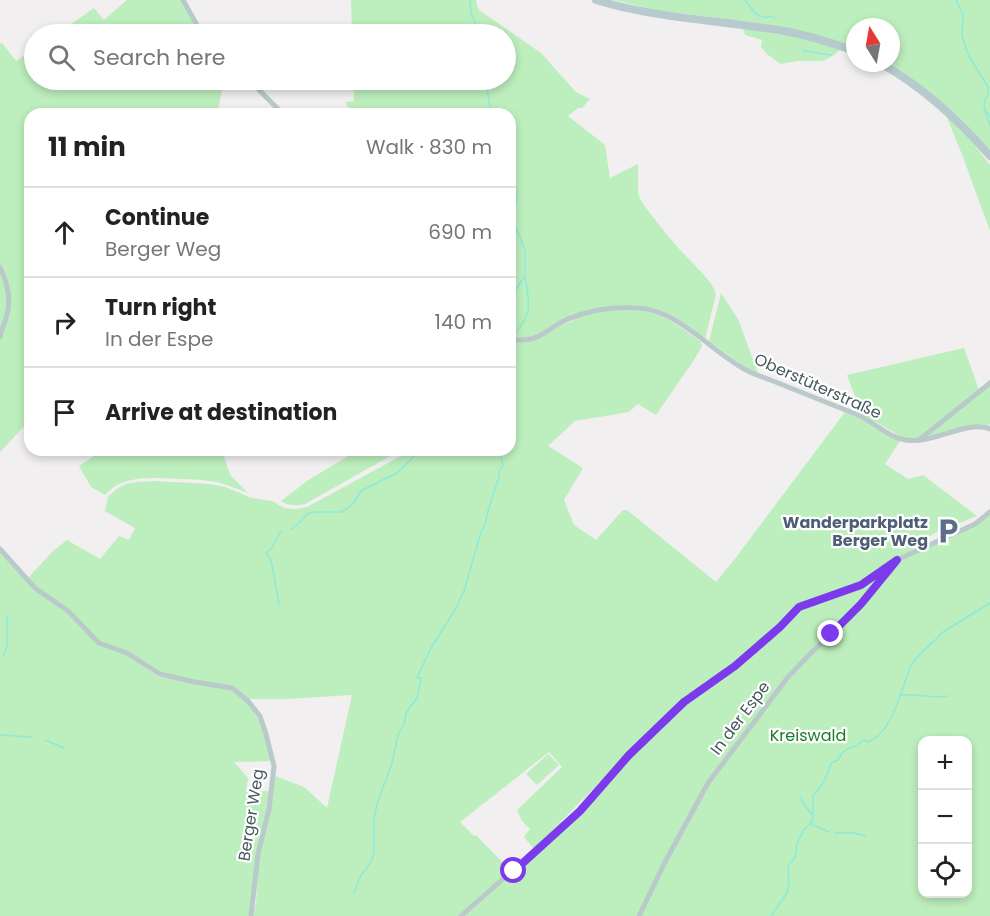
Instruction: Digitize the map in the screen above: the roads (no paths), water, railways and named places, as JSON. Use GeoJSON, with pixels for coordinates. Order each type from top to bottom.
{"type":"FeatureCollection","features":[{"type":"Feature","properties":{"kind":"main road"},"geometry":{"type":"LineString","coordinates":[[596,0],[652,13],[784,31],[810,36],[846,48]]}},
{"type":"Feature","properties":{"kind":"main road"},"geometry":{"type":"LineString","coordinates":[[895,72],[913,83],[940,105],[990,156]]}},
{"type":"Feature","properties":{"kind":"street"},"geometry":{"type":"LineString","coordinates":[[183,0],[196,24]]}},
{"type":"Feature","properties":{"kind":"street"},"geometry":{"type":"LineString","coordinates":[[259,90],[277,108]]}},
{"type":"Feature","properties":{"kind":"street"},"geometry":{"type":"LineString","coordinates":[[0,267],[9,292],[8,310],[0,337]]}},
{"type":"Feature","properties":{"kind":"street","name":"Oberstüterstraße"},"geometry":{"type":"LineString","coordinates":[[516,339],[531,340],[565,320],[586,312],[616,308],[641,308],[657,312],[675,320],[747,371],[862,417],[900,439],[918,441]]}},
{"type":"Feature","properties":{"kind":"street"},"geometry":{"type":"LineString","coordinates":[[918,441],[990,383]]}},
{"type":"Feature","properties":{"kind":"street"},"geometry":{"type":"LineString","coordinates":[[918,441],[964,428],[990,429]]}},
{"type":"Feature","properties":{"kind":"street"},"geometry":{"type":"LineString","coordinates":[[462,916],[580,811],[629,755],[684,702],[735,666],[780,627],[799,607],[861,585],[897,560],[975,524],[990,512]]}},
{"type":"Feature","properties":{"kind":"street","name":"Berger Weg"},"geometry":{"type":"LineString","coordinates":[[0,549],[35,588],[68,611],[99,643],[127,653],[160,674],[232,688],[248,700],[260,716],[273,766],[269,809],[258,854],[251,916]]}},
{"type":"Feature","properties":{"kind":"street","name":"In der Espe"},"geometry":{"type":"LineString","coordinates":[[639,916],[708,783],[788,677],[850,617],[897,560]]}},
{"type":"Feature","properties":{"kind":"waterway"},"geometry":{"type":"LineString","coordinates":[[470,0],[471,13],[476,24]]}},
{"type":"Feature","properties":{"kind":"waterway"},"geometry":{"type":"LineString","coordinates":[[745,0],[760,16],[775,18]]}},
{"type":"Feature","properties":{"kind":"waterway"},"geometry":{"type":"LineString","coordinates":[[956,0],[963,15],[964,43],[970,58],[988,87],[984,105],[990,125]]}},
{"type":"Feature","properties":{"kind":"waterway"},"geometry":{"type":"LineString","coordinates":[[802,49],[831,55]]}},
{"type":"Feature","properties":{"kind":"waterway"},"geometry":{"type":"LineString","coordinates":[[487,90],[490,108]]}},
{"type":"Feature","properties":{"kind":"waterway"},"geometry":{"type":"LineString","coordinates":[[986,110],[990,117]]}},
{"type":"Feature","properties":{"kind":"waterway"},"geometry":{"type":"LineString","coordinates":[[516,191],[516,202]]}},
{"type":"Feature","properties":{"kind":"waterway"},"geometry":{"type":"LineString","coordinates":[[516,229],[525,250],[525,276],[516,289]]}},
{"type":"Feature","properties":{"kind":"waterway"},"geometry":{"type":"LineString","coordinates":[[516,332],[524,322],[528,309],[525,277]]}},
{"type":"Feature","properties":{"kind":"waterway"},"geometry":{"type":"LineString","coordinates":[[290,530],[307,514],[341,512],[347,509],[361,491],[397,473],[414,456]]}},
{"type":"Feature","properties":{"kind":"waterway"},"geometry":{"type":"LineString","coordinates":[[354,893],[374,853],[374,819],[377,804],[392,763],[406,713],[417,698],[421,678],[417,678],[430,650],[464,591],[503,465],[501,456]]}},
{"type":"Feature","properties":{"kind":"waterway"},"geometry":{"type":"LineString","coordinates":[[279,604],[271,560],[266,553],[282,532]]}},
{"type":"Feature","properties":{"kind":"waterway"},"geometry":{"type":"LineString","coordinates":[[771,916],[787,893],[788,866],[795,857],[797,844],[803,831],[812,821],[813,796],[822,785],[832,762],[837,761],[849,748],[857,746],[863,740],[868,742],[885,728],[891,719],[911,666],[918,656],[943,632],[990,603]]}},
{"type":"Feature","properties":{"kind":"waterway"},"geometry":{"type":"LineString","coordinates":[[3,656],[7,647],[7,616]]}},
{"type":"Feature","properties":{"kind":"waterway"},"geometry":{"type":"LineString","coordinates":[[900,695],[947,696]]}},
{"type":"Feature","properties":{"kind":"waterway"},"geometry":{"type":"LineString","coordinates":[[0,735],[31,737]]}},
{"type":"Feature","properties":{"kind":"waterway"},"geometry":{"type":"LineString","coordinates":[[45,740],[64,748]]}},
{"type":"Feature","properties":{"kind":"waterway"},"geometry":{"type":"LineString","coordinates":[[801,797],[813,816]]}},
{"type":"Feature","properties":{"kind":"waterway"},"geometry":{"type":"LineString","coordinates":[[811,824],[829,832]]}},
{"type":"Feature","properties":{"kind":"waterway"},"geometry":{"type":"LineString","coordinates":[[835,833],[854,833],[866,836]]}},
{"type":"Feature","properties":{"kind":"place","name":"Wanderparkplatz Berger Weg"},"geometry":{"type":"Point","coordinates":[948,531]}},
{"type":"Feature","properties":{"kind":"park label","name":"Kreiswald"},"geometry":{"type":"Point","coordinates":[808,735]}}]}
